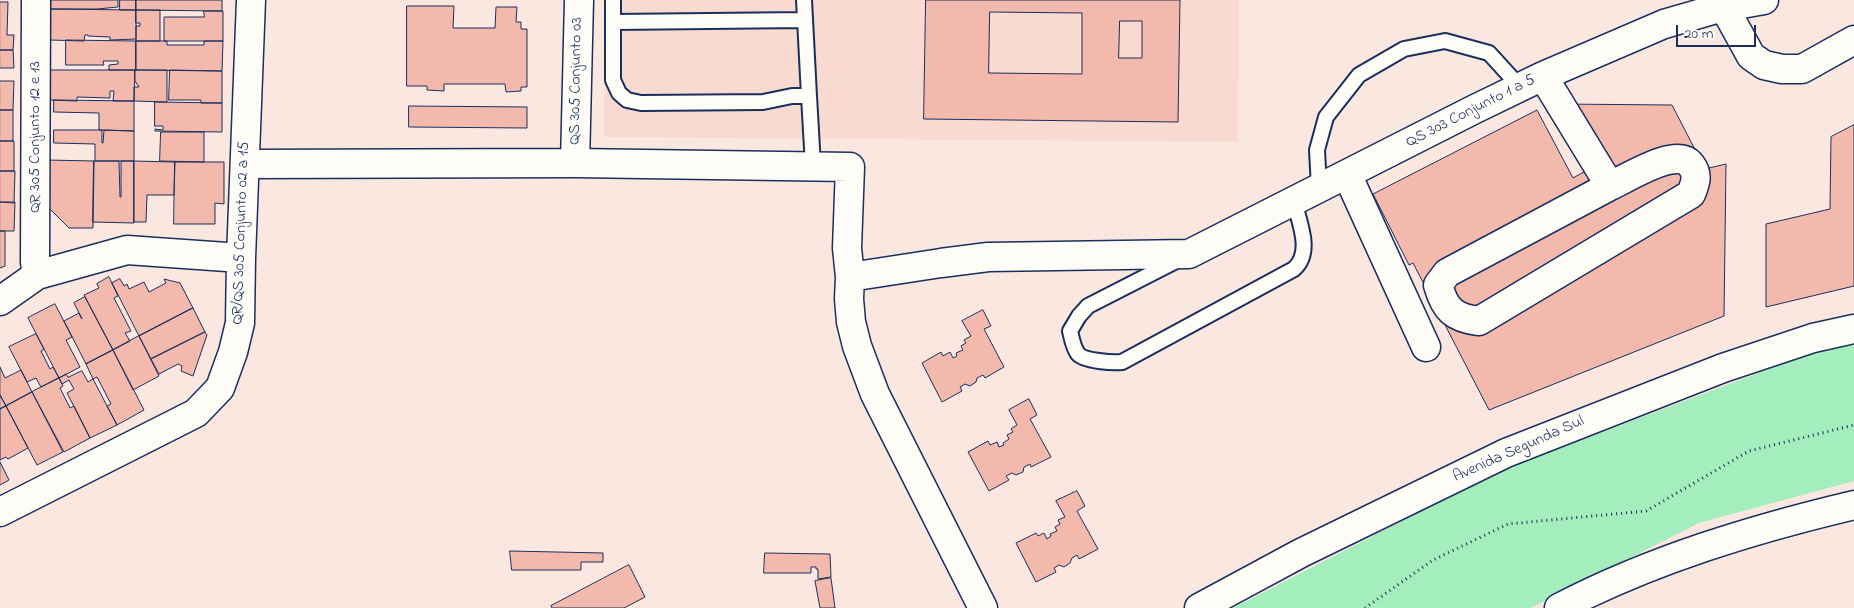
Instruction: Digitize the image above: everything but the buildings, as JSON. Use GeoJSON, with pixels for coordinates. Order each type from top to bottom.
{"type":"FeatureCollection","features":[{"type":"Feature","properties":{"kind":"street","name":"QR 305 Conjunto 12 e 13"},"geometry":{"type":"LineString","coordinates":[[36,0],[35,262],[38,275]]}},
{"type":"Feature","properties":{"kind":"street","name":"QR/QS 305 Conjunto 02 a 15"},"geometry":{"type":"LineString","coordinates":[[0,512],[196,413],[220,388],[233,352],[240,323],[240,258],[251,0]]}},
{"type":"Feature","properties":{"kind":"street","name":"QS 305 Conjunto 03"},"geometry":{"type":"LineString","coordinates":[[576,163],[579,0]]}},
{"type":"Feature","properties":{"kind":"street","name":"QS 303 Conjunto 1 a 5"},"geometry":{"type":"LineString","coordinates":[[1189,254],[1532,81],[1664,24],[1724,7],[1764,0]]}},
{"type":"Feature","properties":{"kind":"street"},"geometry":{"type":"LineString","coordinates":[[1724,7],[1751,56],[1764,65],[1782,69],[1802,69],[1854,40]]}},
{"type":"Feature","properties":{"kind":"street"},"geometry":{"type":"LineString","coordinates":[[1532,81],[1610,186]]}},
{"type":"Feature","properties":{"kind":"street"},"geometry":{"type":"LineString","coordinates":[[1678,158],[1688,161],[1696,171],[1695,184],[1691,194],[1480,321],[1463,319],[1450,310],[1442,298],[1438,284],[1447,273],[1610,186],[1664,160],[1678,158]]}},
{"type":"Feature","properties":{"kind":"street"},"geometry":{"type":"LineString","coordinates":[[245,164],[576,163],[850,167],[847,248],[851,322],[857,346],[875,394],[982,608]]}},
{"type":"Feature","properties":{"kind":"street"},"geometry":{"type":"LineString","coordinates":[[1347,174],[1426,347]]}},
{"type":"Feature","properties":{"kind":"street"},"geometry":{"type":"LineString","coordinates":[[0,300],[38,275],[127,250],[240,258]]}},
{"type":"Feature","properties":{"kind":"street"},"geometry":{"type":"LineString","coordinates":[[850,277],[988,257],[1189,254]]}},
{"type":"Feature","properties":{"kind":"street","name":"Avenida Segunda Sul"},"geometry":{"type":"LineString","coordinates":[[1200,608],[1301,553],[1506,453],[1723,368],[1813,338],[1854,329]]}},
{"type":"Feature","properties":{"kind":"street"},"geometry":{"type":"LineString","coordinates":[[1559,608],[1658,564],[1754,532],[1854,505]]}},
{"type":"Feature","properties":{"kind":"lane"},"geometry":{"type":"LineString","coordinates":[[613,0],[613,80],[619,93],[627,100],[641,103],[763,102],[792,96],[809,96]]}},
{"type":"Feature","properties":{"kind":"lane"},"geometry":{"type":"LineString","coordinates":[[804,0],[813,166]]}},
{"type":"Feature","properties":{"kind":"lane"},"geometry":{"type":"LineString","coordinates":[[614,22],[804,20]]}},
{"type":"Feature","properties":{"kind":"lane"},"geometry":{"type":"LineString","coordinates":[[1319,188],[1317,150],[1326,117],[1358,75],[1404,49],[1445,41],[1490,53],[1532,81]]}},
{"type":"Feature","properties":{"kind":"lane"},"geometry":{"type":"LineString","coordinates":[[1189,254],[1088,306],[1070,331],[1078,354],[1083,358],[1114,363],[1122,362],[1294,270],[1300,264],[1304,253],[1304,243],[1294,201]]}},
{"type":"Feature","properties":{"kind":"path"},"geometry":{"type":"LineString","coordinates":[[1365,608],[1433,560],[1508,524],[1646,511],[1749,451],[1854,425]]}},
{"type":"Feature","properties":{"kind":"shaded area"},"geometry":{"type":"Polygon","coordinates":[[[605,0],[1239,0],[1238,142],[604,137],[605,0]]]}},
{"type":"Feature","properties":{"kind":"green space"},"geometry":{"type":"Polygon","coordinates":[[[1854,345],[1854,481],[1699,523],[1531,608],[1233,608],[1497,472],[1819,350],[1854,345]]]}}]}
